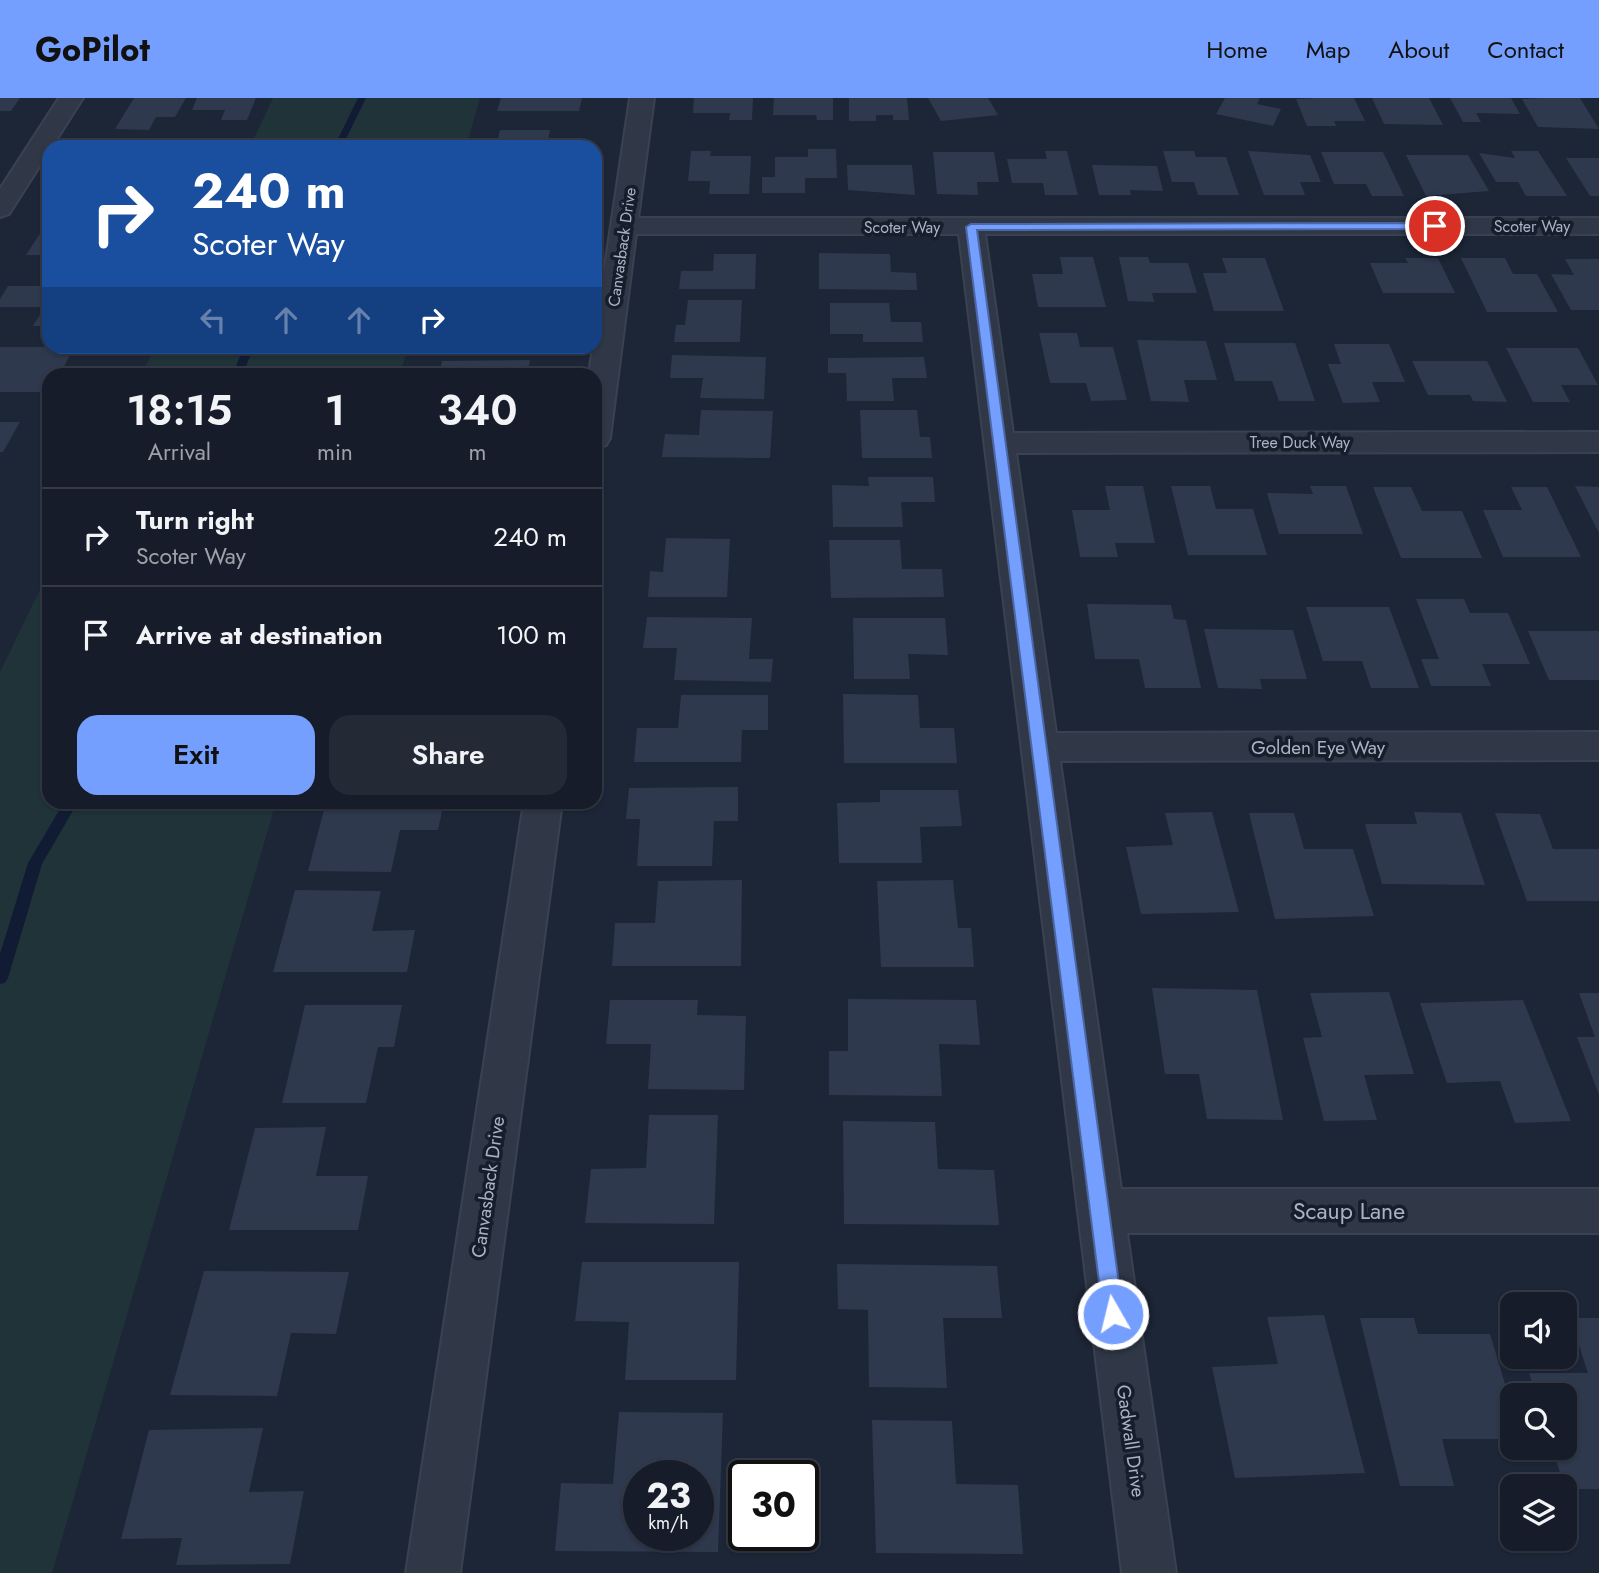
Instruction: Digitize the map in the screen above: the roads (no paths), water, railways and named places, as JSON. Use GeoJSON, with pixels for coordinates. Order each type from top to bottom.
{"type":"FeatureCollection","features":[{"type":"Feature","properties":{"kind":"street"},"geometry":{"type":"LineString","coordinates":[[44,140],[71,98]]}},
{"type":"Feature","properties":{"kind":"street","name":"Canvasback Drive"},"geometry":{"type":"LineString","coordinates":[[602,389],[642,98]]}},
{"type":"Feature","properties":{"kind":"street"},"geometry":{"type":"LineString","coordinates":[[0,209],[42,143]]}},
{"type":"Feature","properties":{"kind":"street","name":"Scoter Way"},"geometry":{"type":"LineString","coordinates":[[625,226],[1599,226]]}},
{"type":"Feature","properties":{"kind":"street","name":"Gadwall Drive"},"geometry":{"type":"LineString","coordinates":[[971,227],[1149,1573]]}},
{"type":"Feature","properties":{"kind":"street","name":"Tree Duck Way"},"geometry":{"type":"LineString","coordinates":[[1001,443],[1599,442]]}},
{"type":"Feature","properties":{"kind":"street","name":"Golden Eye Way"},"geometry":{"type":"LineString","coordinates":[[1038,747],[1599,746]]}},
{"type":"Feature","properties":{"kind":"street","name":"Canvasback Drive"},"geometry":{"type":"LineString","coordinates":[[433,1573],[542,809]]}},
{"type":"Feature","properties":{"kind":"street","name":"Scaup Lane"},"geometry":{"type":"LineString","coordinates":[[1099,1210],[1599,1212]]}},
{"type":"Feature","properties":{"kind":"waterway"},"geometry":{"type":"LineString","coordinates":[[341,140],[362,98]]}},
{"type":"Feature","properties":{"kind":"waterway"},"geometry":{"type":"LineString","coordinates":[[240,368],[246,354]]}},
{"type":"Feature","properties":{"kind":"waterway"},"geometry":{"type":"LineString","coordinates":[[0,978],[35,863],[67,809]]}}]}
